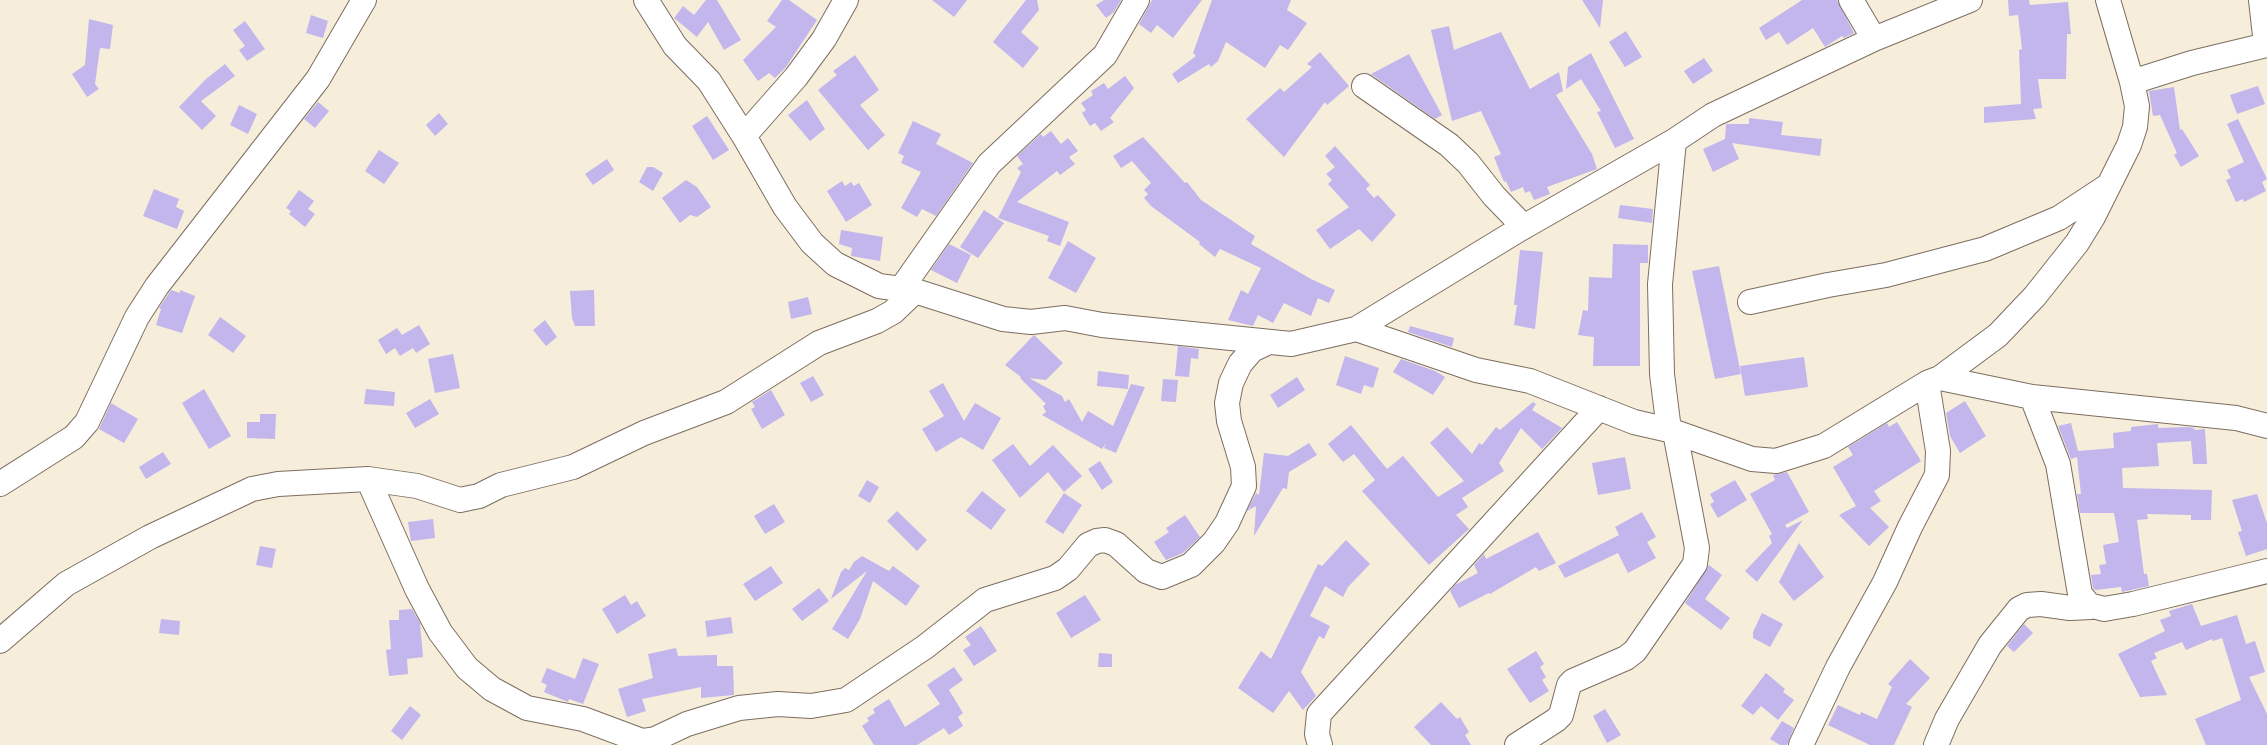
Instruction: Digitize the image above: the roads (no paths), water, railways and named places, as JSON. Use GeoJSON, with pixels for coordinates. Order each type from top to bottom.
{"type":"FeatureCollection","features":[{"type":"Feature","properties":{"kind":"street"},"geometry":{"type":"LineString","coordinates":[[0,484],[74,437],[87,422],[137,317],[157,286],[318,79],[364,0]]}},
{"type":"Feature","properties":{"kind":"street"},"geometry":{"type":"LineString","coordinates":[[646,0],[675,46],[709,81],[744,136],[785,208],[812,243],[835,264],[856,276],[879,286],[908,290],[1003,319],[1030,322],[1065,318],[1102,325],[1291,344],[1356,329],[1524,227],[1674,141],[1712,115],[1874,39],[1970,0]]}},
{"type":"Feature","properties":{"kind":"street"},"geometry":{"type":"LineString","coordinates":[[744,136],[796,76],[819,46],[846,0]]}},
{"type":"Feature","properties":{"kind":"street"},"geometry":{"type":"LineString","coordinates":[[0,641],[66,584],[111,557],[252,488],[278,484],[368,479],[417,486],[460,500],[478,496],[501,485],[573,467],[644,433],[726,402],[819,343],[877,321],[893,312],[989,164],[1105,54],[1137,0]]}},
{"type":"Feature","properties":{"kind":"street"},"geometry":{"type":"LineString","coordinates":[[1850,0],[1874,39]]}},
{"type":"Feature","properties":{"kind":"street"},"geometry":{"type":"LineString","coordinates":[[1356,329],[1476,370],[1530,381],[1634,422],[1672,431],[1752,459],[1776,461],[1824,446],[1934,381],[1990,341],[2035,296],[2077,243],[2130,145],[2135,127],[2137,106],[2132,82],[2108,0]]}},
{"type":"Feature","properties":{"kind":"street"},"geometry":{"type":"LineString","coordinates":[[2132,82],[2192,63],[2266,45],[2261,0]]}},
{"type":"Feature","properties":{"kind":"street"},"geometry":{"type":"LineString","coordinates":[[1364,86],[1449,144],[1524,227]]}},
{"type":"Feature","properties":{"kind":"street"},"geometry":{"type":"LineString","coordinates":[[1517,745],[1561,715],[1569,685],[1573,681],[1626,658],[1635,651],[1695,564],[1697,548],[1662,374],[1660,284],[1674,141]]}},
{"type":"Feature","properties":{"kind":"street"},"geometry":{"type":"LineString","coordinates":[[1750,302],[1828,284],[1886,275],[1985,249],[2059,218],[2110,184]]}},
{"type":"Feature","properties":{"kind":"street"},"geometry":{"type":"LineString","coordinates":[[368,479],[417,589],[440,632],[467,668],[492,689],[527,708],[583,719],[642,741],[655,739],[687,724],[739,708],[778,704],[811,706],[846,700],[925,647],[985,600],[1055,578],[1068,569],[1088,545],[1097,540],[1105,540],[1116,544],[1146,571],[1162,577],[1191,565],[1214,542],[1228,523],[1244,486],[1243,467],[1229,421],[1227,403],[1231,384],[1240,364],[1252,350],[1269,342]]}},
{"type":"Feature","properties":{"kind":"street"},"geometry":{"type":"LineString","coordinates":[[1934,381],[2032,398],[2236,418],[2267,426]]}},
{"type":"Feature","properties":{"kind":"street"},"geometry":{"type":"LineString","coordinates":[[1802,745],[1838,667],[1885,582],[1910,527],[1937,475],[1938,451],[1934,381]]}},
{"type":"Feature","properties":{"kind":"street"},"geometry":{"type":"LineString","coordinates":[[2032,398],[2058,464],[2080,594],[2091,606]]}},
{"type":"Feature","properties":{"kind":"street"},"geometry":{"type":"LineString","coordinates":[[1320,745],[1317,734],[1319,714],[1599,408]]}},
{"type":"Feature","properties":{"kind":"street"},"geometry":{"type":"LineString","coordinates":[[1936,745],[1947,719],[1990,645],[2019,609],[2032,604],[2070,608],[2091,606],[2104,609],[2133,604],[2267,571]]}}]}
